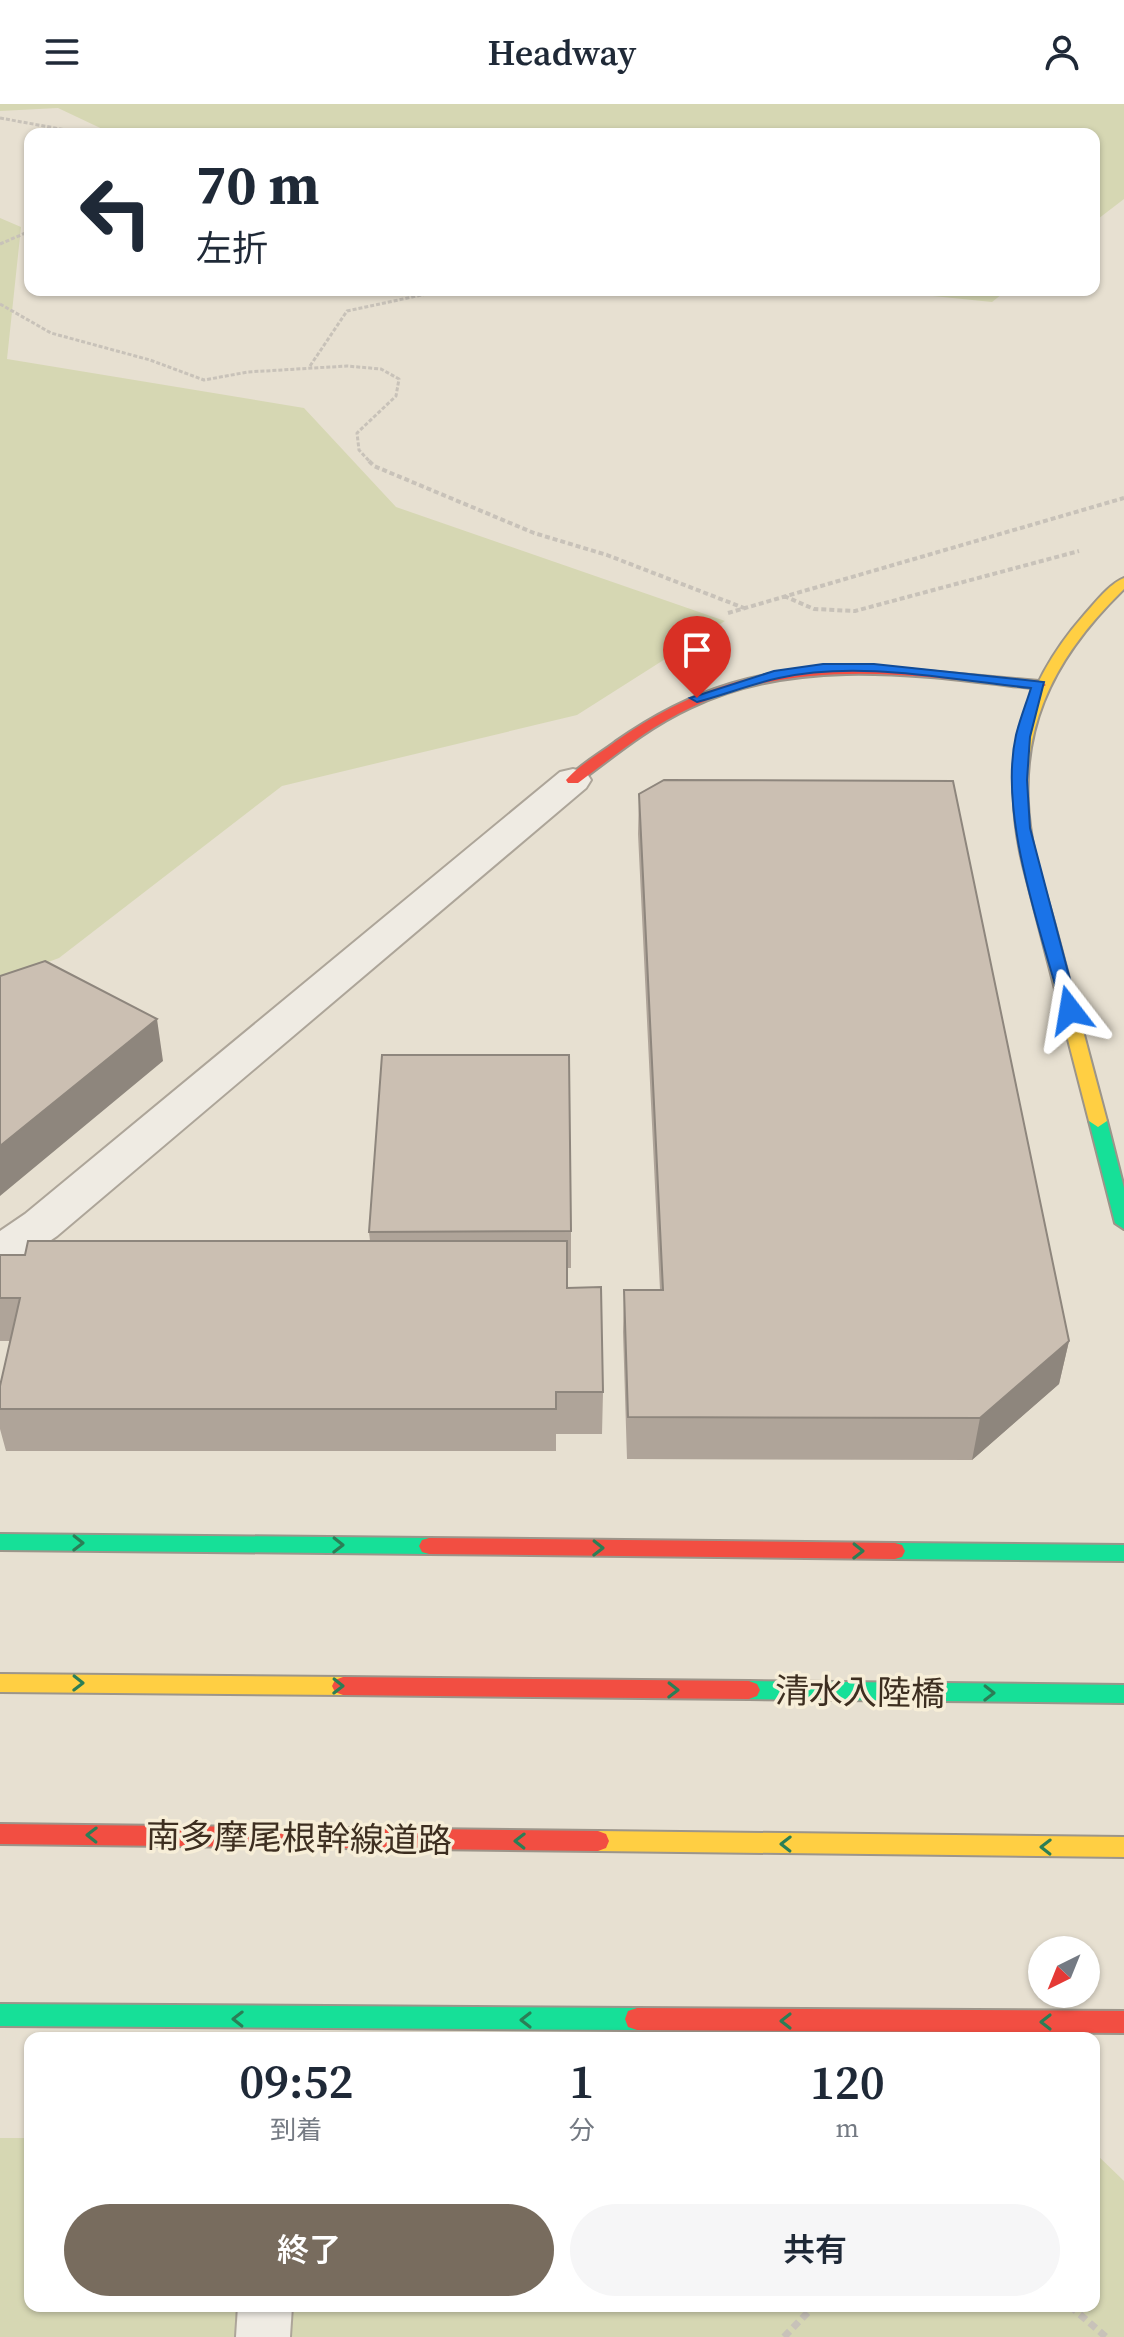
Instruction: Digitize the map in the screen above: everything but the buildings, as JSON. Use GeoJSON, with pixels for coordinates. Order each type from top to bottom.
{"type":"FeatureCollection","features":[{"type":"Feature","properties":{"kind":"main road"},"geometry":{"type":"LineString","coordinates":[[1124,582],[1091,611],[1059,646],[1039,685],[1023,737],[1019,780],[1023,828],[1124,1223]]}},
{"type":"Feature","properties":{"kind":"main road"},"geometry":{"type":"LineString","coordinates":[[573,780],[619,740],[673,708],[720,688],[778,674],[823,668],[874,668],[1039,685]]}},
{"type":"Feature","properties":{"kind":"main road"},"geometry":{"type":"LineString","coordinates":[[0,1542],[1124,1553]]}},
{"type":"Feature","properties":{"kind":"main road","name":"清水入陸橋"},"geometry":{"type":"LineString","coordinates":[[0,1683],[1124,1694]]}},
{"type":"Feature","properties":{"kind":"main road","name":"南多摩尾根幹線道路"},"geometry":{"type":"LineString","coordinates":[[0,1834],[1124,1847]]}},
{"type":"Feature","properties":{"kind":"main road"},"geometry":{"type":"LineString","coordinates":[[0,2015],[281,2029],[1124,2022]]}},
{"type":"Feature","properties":{"kind":"street"},"geometry":{"type":"LineString","coordinates":[[0,1253],[41,1225],[573,780]]}},
{"type":"Feature","properties":{"kind":"lane"},"geometry":{"type":"LineString","coordinates":[[263,2337],[265,2312]]}},
{"type":"Feature","properties":{"kind":"path"},"geometry":{"type":"LineString","coordinates":[[0,118],[55,128]]}},
{"type":"Feature","properties":{"kind":"path"},"geometry":{"type":"LineString","coordinates":[[0,244],[24,234]]}},
{"type":"Feature","properties":{"kind":"path"},"geometry":{"type":"LineString","coordinates":[[309,367],[347,311],[417,296]]}},
{"type":"Feature","properties":{"kind":"path"},"geometry":{"type":"LineString","coordinates":[[0,304],[51,333],[150,360],[204,380],[309,367],[381,369],[399,379],[396,396],[357,433],[359,450],[374,466],[534,533],[607,555],[744,608]]}},
{"type":"Feature","properties":{"kind":"path"},"geometry":{"type":"LineString","coordinates":[[728,613],[1124,498]]}},
{"type":"Feature","properties":{"kind":"path"},"geometry":{"type":"LineString","coordinates":[[783,595],[814,609],[855,611],[1091,548]]}},
{"type":"Feature","properties":{"kind":"path"},"geometry":{"type":"LineString","coordinates":[[784,2337],[808,2312]]}},
{"type":"Feature","properties":{"kind":"path"},"geometry":{"type":"LineString","coordinates":[[1077,2312],[1106,2337]]}},
{"type":"Feature","properties":{"kind":"green space"},"geometry":{"type":"Polygon","coordinates":[[[0,104],[1124,104],[1124,199],[1100,217],[1100,128],[100,128],[58,108],[0,111],[0,104]]]}},
{"type":"Feature","properties":{"kind":"green space"},"geometry":{"type":"Polygon","coordinates":[[[0,218],[21,227],[7,359],[304,408],[396,507],[725,621],[577,715],[282,786],[59,958],[0,980],[0,218]]]}},
{"type":"Feature","properties":{"kind":"green space"},"geometry":{"type":"Polygon","coordinates":[[[933,296],[1000,296],[992,302],[933,296]]]}},
{"type":"Feature","properties":{"kind":"green space"},"geometry":{"type":"Polygon","coordinates":[[[0,2138],[24,2138],[24,2312],[1100,2312],[1100,2158],[1124,2181],[1124,2337],[0,2337],[0,2138]]]}},
{"type":"Feature","properties":{"kind":"traffic: fast"},"geometry":{"type":"LineString","coordinates":[[1098,1121],[1124,1223]]}},
{"type":"Feature","properties":{"kind":"traffic: fast"},"geometry":{"type":"LineString","coordinates":[[0,1542],[429,1546]]}},
{"type":"Feature","properties":{"kind":"traffic: fast"},"geometry":{"type":"LineString","coordinates":[[895,1551],[1124,1553]]}},
{"type":"Feature","properties":{"kind":"traffic: fast"},"geometry":{"type":"LineString","coordinates":[[749,1690],[1124,1694]]}},
{"type":"Feature","properties":{"kind":"traffic: fast"},"geometry":{"type":"LineString","coordinates":[[0,2015],[637,2019]]}},
{"type":"Feature","properties":{"kind":"traffic: slow"},"geometry":{"type":"LineString","coordinates":[[1098,1121],[1027,852],[1020,789],[1022,754],[1040,691],[1074,634],[1124,582]]}},
{"type":"Feature","properties":{"kind":"traffic: slow"},"geometry":{"type":"LineString","coordinates":[[0,1683],[343,1686]]}},
{"type":"Feature","properties":{"kind":"traffic: slow"},"geometry":{"type":"LineString","coordinates":[[598,1841],[1124,1847]]}},
{"type":"Feature","properties":{"kind":"traffic: jam"},"geometry":{"type":"LineString","coordinates":[[573,780],[641,731],[684,705],[726,688],[769,677],[814,671],[904,671],[1039,685]]}},
{"type":"Feature","properties":{"kind":"traffic: jam"},"geometry":{"type":"LineString","coordinates":[[429,1546],[895,1551]]}},
{"type":"Feature","properties":{"kind":"traffic: jam"},"geometry":{"type":"LineString","coordinates":[[343,1686],[749,1690]]}},
{"type":"Feature","properties":{"kind":"traffic: jam"},"geometry":{"type":"LineString","coordinates":[[0,1834],[598,1841]]}},
{"type":"Feature","properties":{"kind":"traffic: jam"},"geometry":{"type":"LineString","coordinates":[[637,2019],[1124,2022]]}},
{"type":"Feature","properties":{"kind":"route"},"geometry":{"type":"LineString","coordinates":[[697,698],[720,688],[778,674],[823,668],[874,668],[1039,685],[1023,737],[1019,780],[1023,828],[1070,1010]]}}]}
